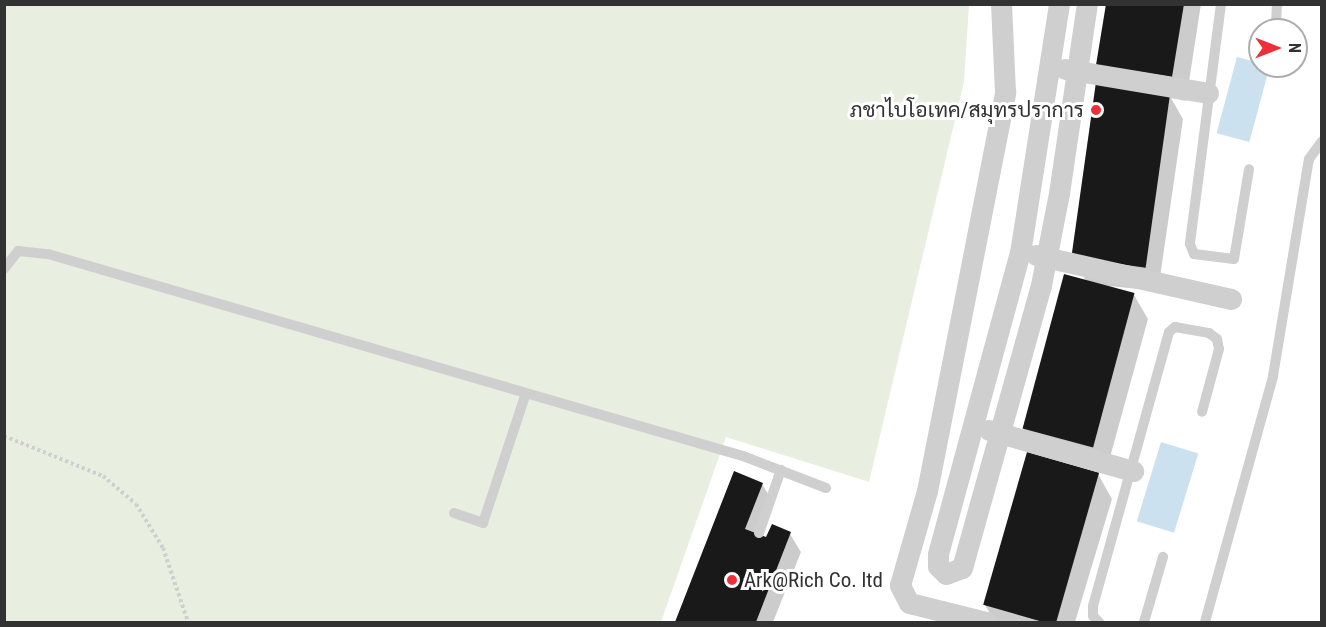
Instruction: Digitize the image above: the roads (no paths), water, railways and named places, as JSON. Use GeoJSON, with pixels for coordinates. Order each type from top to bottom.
{"type":"FeatureCollection","features":[{"type":"Feature","properties":{"kind":"street"},"geometry":{"type":"LineString","coordinates":[[986,622],[909,603],[900,585],[927,492],[1005,92],[1001,4]]}},
{"type":"Feature","properties":{"kind":"street"},"geometry":{"type":"LineString","coordinates":[[1059,4],[1020,252],[938,554],[938,566],[946,574],[962,568],[1002,433],[1048,257],[1087,4]]}},
{"type":"Feature","properties":{"kind":"street"},"geometry":{"type":"LineString","coordinates":[[1049,67],[1208,93]]}},
{"type":"Feature","properties":{"kind":"street"},"geometry":{"type":"LineString","coordinates":[[1020,252],[1231,299]]}},
{"type":"Feature","properties":{"kind":"street"},"geometry":{"type":"LineString","coordinates":[[972,425],[1133,471]]}},
{"type":"Feature","properties":{"kind":"lane"},"geometry":{"type":"LineString","coordinates":[[1221,4],[1190,244],[1194,254],[1234,259],[1249,169]]}},
{"type":"Feature","properties":{"kind":"lane"},"geometry":{"type":"LineString","coordinates":[[1205,622],[1273,376],[1309,159],[1322,141]]}},
{"type":"Feature","properties":{"kind":"lane"},"geometry":{"type":"LineString","coordinates":[[4,269],[18,250],[48,254],[743,456],[825,488]]}},
{"type":"Feature","properties":{"kind":"lane"},"geometry":{"type":"LineString","coordinates":[[1099,622],[1093,616],[1094,606],[1133,471],[1169,332],[1174,327],[1209,333],[1217,339],[1219,349],[1202,412]]}},
{"type":"Feature","properties":{"kind":"lane"},"geometry":{"type":"LineString","coordinates":[[454,513],[483,523],[526,393]]}},
{"type":"Feature","properties":{"kind":"lane"},"geometry":{"type":"LineString","coordinates":[[759,533],[781,470]]}},
{"type":"Feature","properties":{"kind":"lane"},"geometry":{"type":"LineString","coordinates":[[1144,622],[1163,557]]}},
{"type":"Feature","properties":{"kind":"water"},"geometry":{"type":"Polygon","coordinates":[[[1237,57],[1248,60],[1248,78],[1267,78],[1249,142],[1217,133],[1237,57]]]}},
{"type":"Feature","properties":{"kind":"water"},"geometry":{"type":"Polygon","coordinates":[[[1161,442],[1198,453],[1174,533],[1137,521],[1161,442]]]}},
{"type":"Feature","properties":{"kind":"place","name":"ภชาไบโอเทค/สมุทรปราการ"},"geometry":{"type":"Point","coordinates":[1096,110]}},
{"type":"Feature","properties":{"kind":"place","name":"Ark@Rich Co. ltd"},"geometry":{"type":"Point","coordinates":[732,580]}}]}
